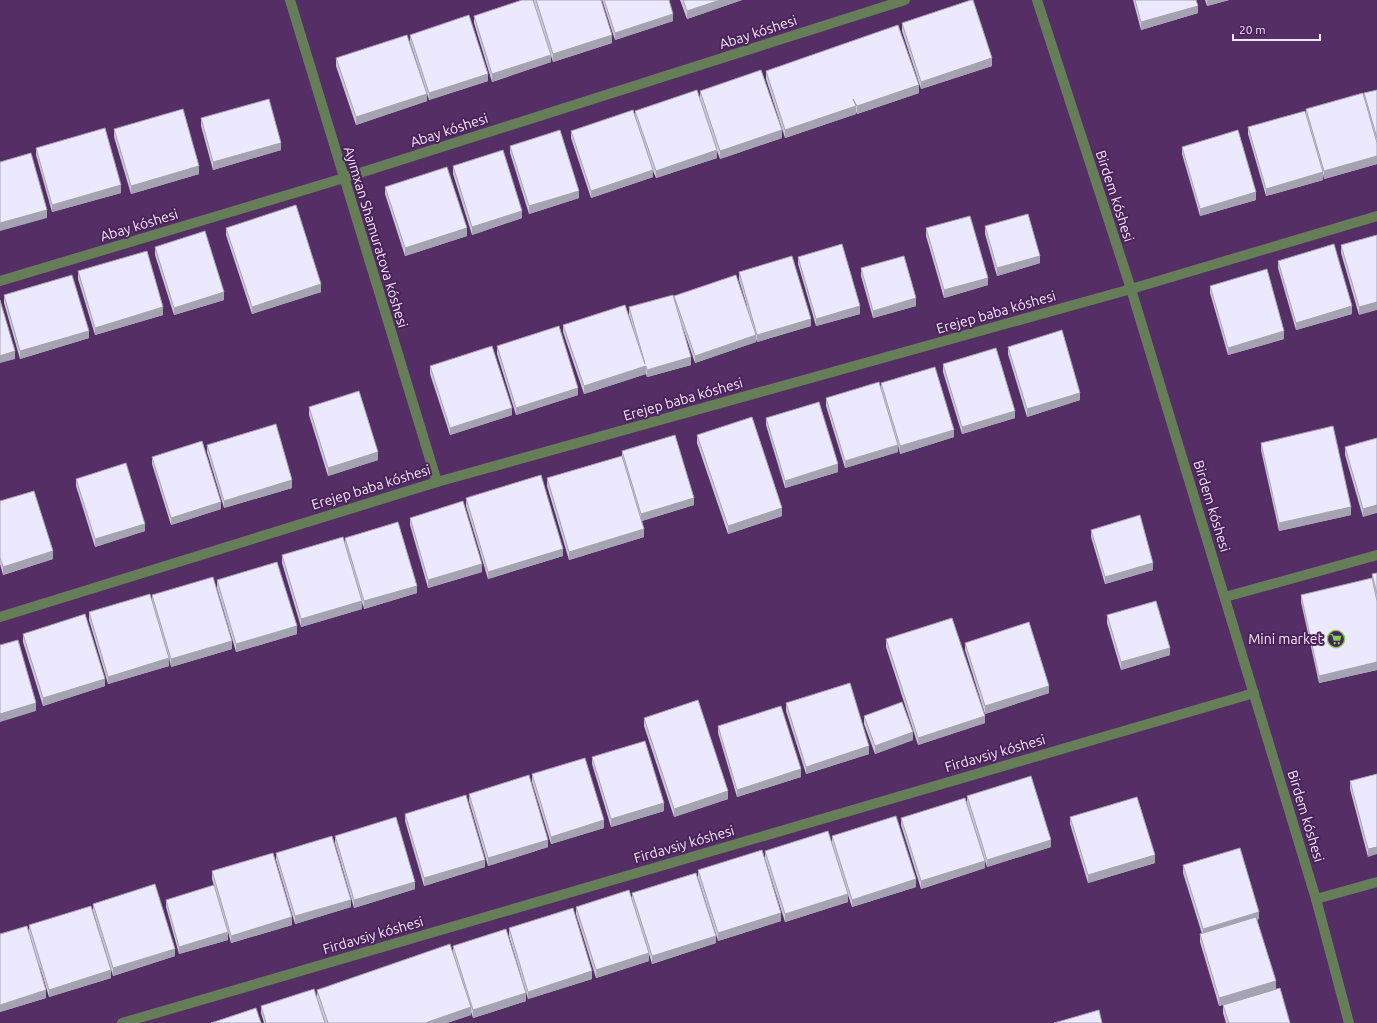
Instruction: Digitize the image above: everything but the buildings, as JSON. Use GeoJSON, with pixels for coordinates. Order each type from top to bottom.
{"type":"FeatureCollection","features":[{"type":"Feature","properties":{"kind":"street","name":"Ayımxan Shamuratova kóshesi"},"geometry":{"type":"LineString","coordinates":[[290,0],[436,482]]}},
{"type":"Feature","properties":{"kind":"street","name":"Abay kóshesi"},"geometry":{"type":"LineString","coordinates":[[0,281],[344,178],[905,0]]}},
{"type":"Feature","properties":{"kind":"street","name":"Birdem kóshesi"},"geometry":{"type":"LineString","coordinates":[[1036,0],[1131,289],[1316,899],[1349,1023]]}},
{"type":"Feature","properties":{"kind":"street","name":"Erejep baba kóshesi"},"geometry":{"type":"LineString","coordinates":[[0,617],[436,482],[1131,289],[1377,216]]}},
{"type":"Feature","properties":{"kind":"street"},"geometry":{"type":"LineString","coordinates":[[1225,597],[1377,555]]}},
{"type":"Feature","properties":{"kind":"street","name":"Firdavsiy kóshesi"},"geometry":{"type":"LineString","coordinates":[[122,1023],[1254,692]]}},
{"type":"Feature","properties":{"kind":"street"},"geometry":{"type":"LineString","coordinates":[[1316,899],[1377,882]]}},
{"type":"Feature","properties":{"kind":"place","name":"Mini market"},"geometry":{"type":"Point","coordinates":[1336,639]}}]}
